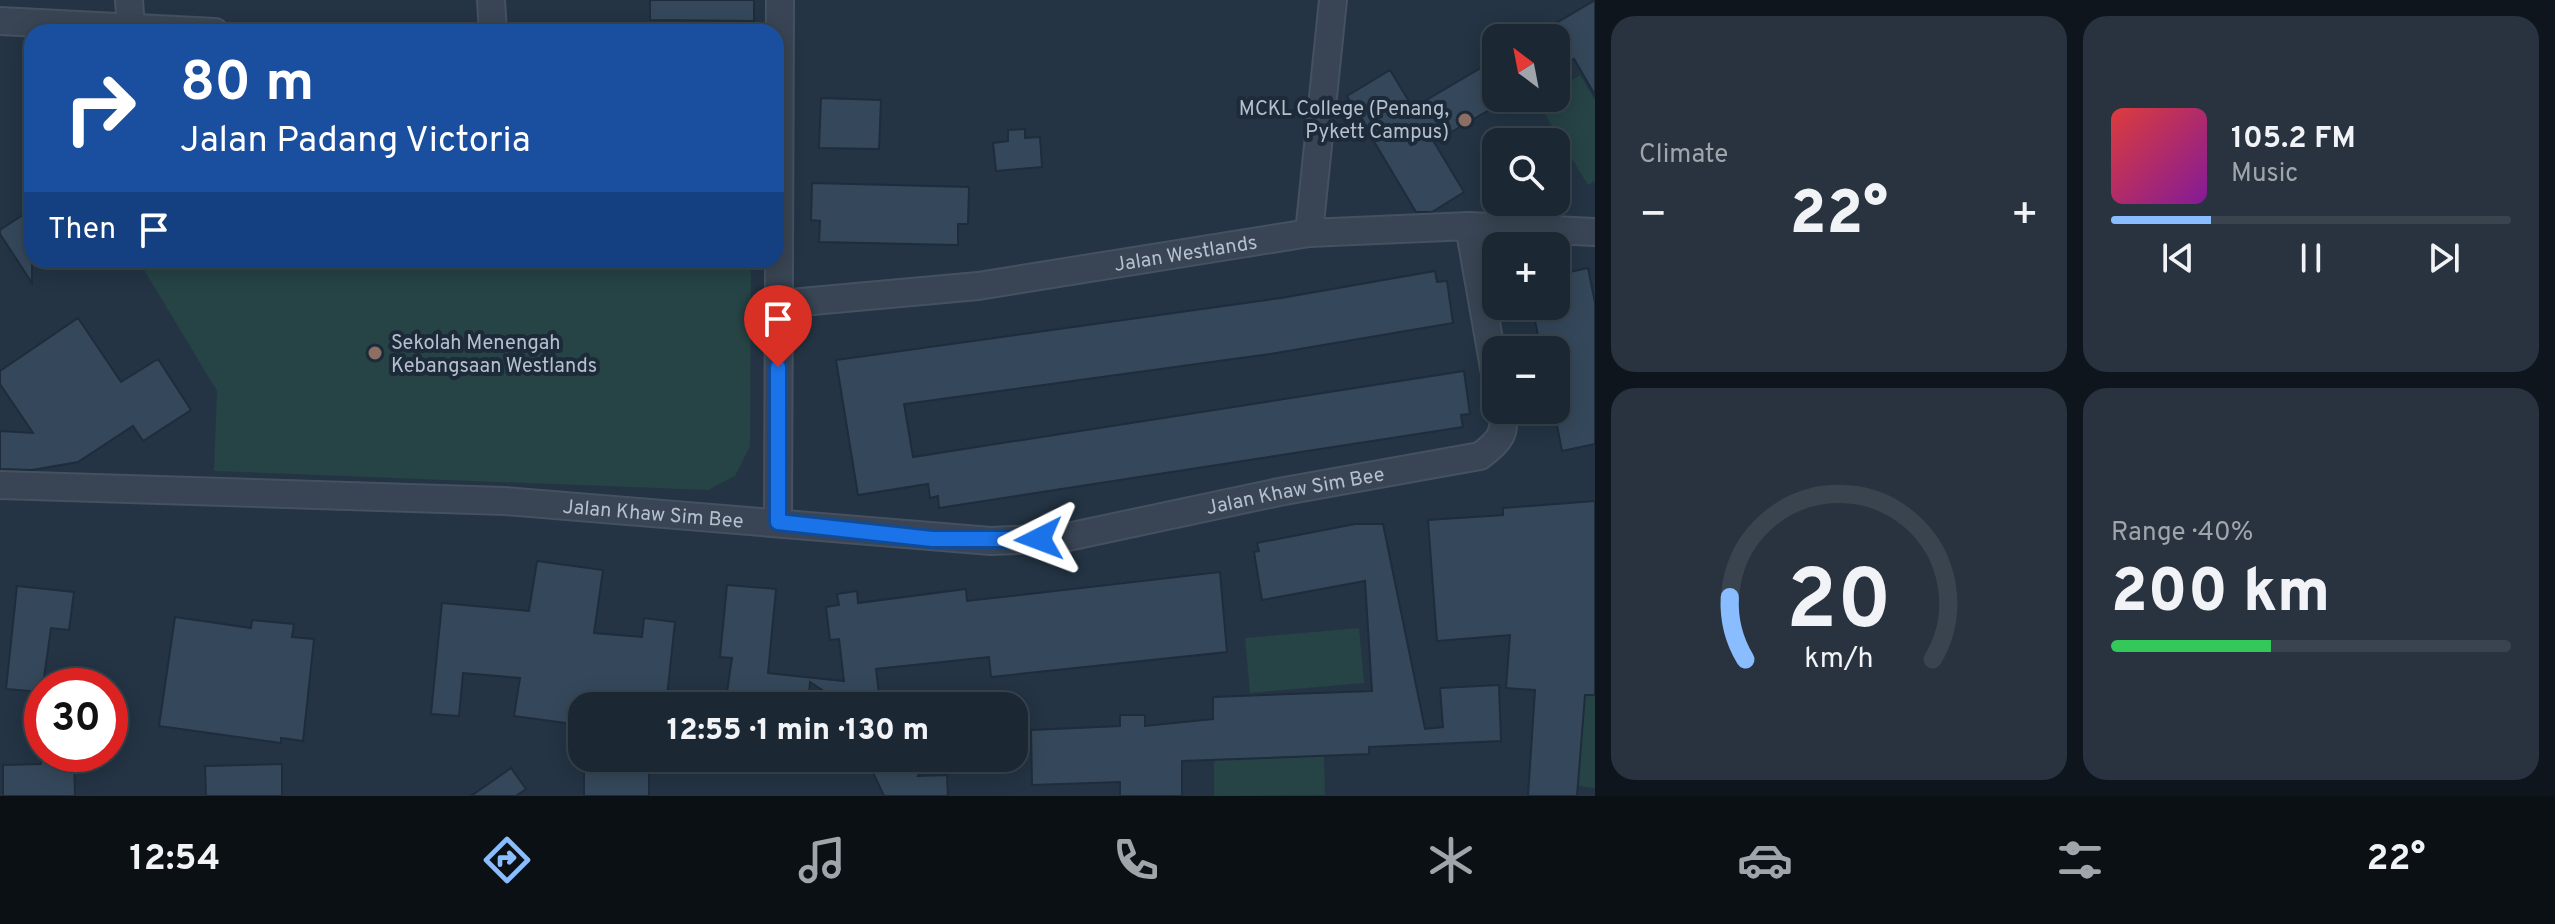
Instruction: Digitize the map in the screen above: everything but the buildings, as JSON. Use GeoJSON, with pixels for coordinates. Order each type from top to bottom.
{"type":"FeatureCollection","features":[{"type":"Feature","properties":{"kind":"street"},"geometry":{"type":"LineString","coordinates":[[129,0],[131,24]]}},
{"type":"Feature","properties":{"kind":"street"},"geometry":{"type":"LineString","coordinates":[[491,0],[492,24]]}},
{"type":"Feature","properties":{"kind":"street"},"geometry":{"type":"LineString","coordinates":[[779,24],[780,0]]}},
{"type":"Feature","properties":{"kind":"street"},"geometry":{"type":"LineString","coordinates":[[1309,233],[1333,0]]}},
{"type":"Feature","properties":{"kind":"street"},"geometry":{"type":"LineString","coordinates":[[0,21],[66,24]]}},
{"type":"Feature","properties":{"kind":"street"},"geometry":{"type":"LineString","coordinates":[[1469,226],[1488,336]]}},
{"type":"Feature","properties":{"kind":"street","name":"Jalan Westlands"},"geometry":{"type":"LineString","coordinates":[[779,304],[978,286],[1309,233],[1469,226],[1595,232]]}},
{"type":"Feature","properties":{"kind":"street"},"geometry":{"type":"LineString","coordinates":[[778,522],[779,268]]}},
{"type":"Feature","properties":{"kind":"street","name":"Jalan Khaw Sim Bee"},"geometry":{"type":"LineString","coordinates":[[0,485],[505,501],[778,522],[947,539],[1063,538],[1279,492],[1480,456],[1499,443],[1505,424]]}},
{"type":"Feature","properties":{"kind":"green space"},"geometry":{"type":"Polygon","coordinates":[[[1580,75],[1595,100],[1595,181],[1588,185],[1570,155],[1570,128],[1553,128],[1544,112],[1570,112],[1570,81],[1580,75]]]}},
{"type":"Feature","properties":{"kind":"green space","name":"Sekolah Menengah Kebangsaan Westlands"},"geometry":{"type":"Polygon","coordinates":[[[143,268],[751,268],[750,446],[735,476],[708,490],[214,471],[217,391],[143,268]]]}},
{"type":"Feature","properties":{"kind":"green space"},"geometry":{"type":"Polygon","coordinates":[[[1359,628],[1364,683],[1250,693],[1245,638],[1359,628]]]}},
{"type":"Feature","properties":{"kind":"green space"},"geometry":{"type":"Polygon","coordinates":[[[1585,695],[1595,695],[1595,788],[1578,786],[1585,695]]]}},
{"type":"Feature","properties":{"kind":"green space"},"geometry":{"type":"Polygon","coordinates":[[[1324,756],[1325,795],[1214,796],[1214,760],[1324,756]]]}},
{"type":"Feature","properties":{"kind":"place","name":"MCKL College (Penang, Pykett Campus)"},"geometry":{"type":"Point","coordinates":[1465,120]}},
{"type":"Feature","properties":{"kind":"place","name":"Sekolah Menengah Kebangsaan Westlands"},"geometry":{"type":"Point","coordinates":[375,353]}},
{"type":"Feature","properties":{"kind":"route"},"geometry":{"type":"LineString","coordinates":[[778,367],[778,522],[932,539],[1039,539]]}}]}
